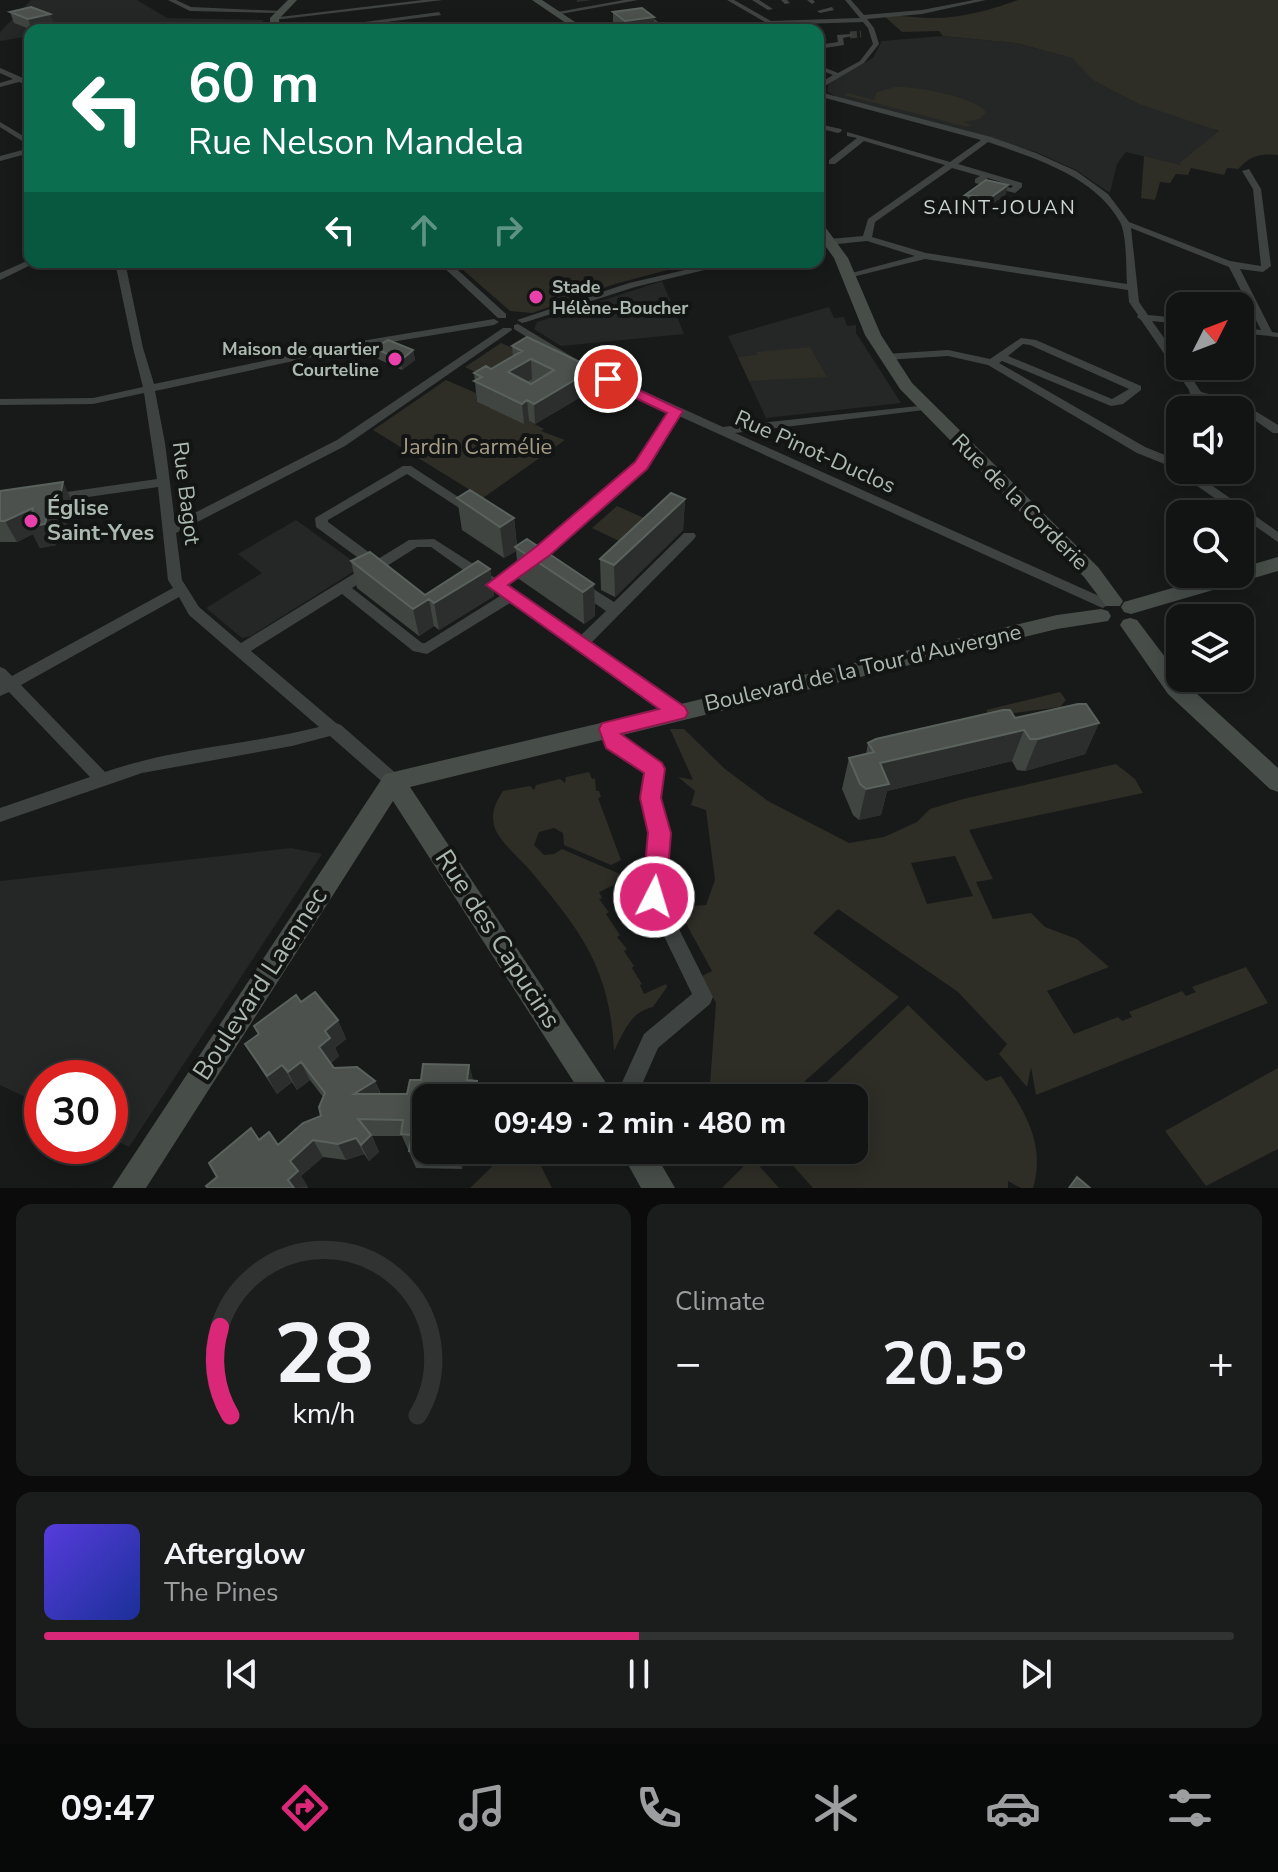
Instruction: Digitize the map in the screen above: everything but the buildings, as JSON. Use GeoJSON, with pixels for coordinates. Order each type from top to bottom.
{"type":"FeatureCollection","features":[{"type":"Feature","properties":{"kind":"street"},"geometry":{"type":"LineString","coordinates":[[171,0],[190,9],[276,14],[440,0]]}},
{"type":"Feature","properties":{"kind":"street"},"geometry":{"type":"LineString","coordinates":[[275,24],[276,14],[293,0]]}},
{"type":"Feature","properties":{"kind":"street"},"geometry":{"type":"LineString","coordinates":[[536,0],[572,24]]}},
{"type":"Feature","properties":{"kind":"street"},"geometry":{"type":"LineString","coordinates":[[730,0],[770,23],[922,12],[983,0]]}},
{"type":"Feature","properties":{"kind":"street"},"geometry":{"type":"LineString","coordinates":[[755,0],[770,9]]}},
{"type":"Feature","properties":{"kind":"street"},"geometry":{"type":"LineString","coordinates":[[555,13],[631,1],[657,24]]}},
{"type":"Feature","properties":{"kind":"street"},"geometry":{"type":"LineString","coordinates":[[824,86],[870,55],[876,44],[875,34],[852,1]]}},
{"type":"Feature","properties":{"kind":"street"},"geometry":{"type":"LineString","coordinates":[[814,6],[836,20]]}},
{"type":"Feature","properties":{"kind":"street"},"geometry":{"type":"LineString","coordinates":[[814,6],[832,9]]}},
{"type":"Feature","properties":{"kind":"street"},"geometry":{"type":"LineString","coordinates":[[357,24],[439,14]]}},
{"type":"Feature","properties":{"kind":"street"},"geometry":{"type":"LineString","coordinates":[[861,34],[875,34]]}},
{"type":"Feature","properties":{"kind":"street"},"geometry":{"type":"LineString","coordinates":[[824,46],[842,44],[839,36],[850,35]]}},
{"type":"Feature","properties":{"kind":"street"},"geometry":{"type":"LineString","coordinates":[[824,69],[838,75]]}},
{"type":"Feature","properties":{"kind":"street"},"geometry":{"type":"LineString","coordinates":[[0,70],[24,81]]}},
{"type":"Feature","properties":{"kind":"street"},"geometry":{"type":"LineString","coordinates":[[0,85],[24,82]]}},
{"type":"Feature","properties":{"kind":"street"},"geometry":{"type":"LineString","coordinates":[[824,93],[1048,160],[1085,179],[1112,202],[1126,224],[1134,302],[1198,395],[1238,405],[1277,430]]}},
{"type":"Feature","properties":{"kind":"street"},"geometry":{"type":"LineString","coordinates":[[0,124],[24,140]]}},
{"type":"Feature","properties":{"kind":"street"},"geometry":{"type":"LineString","coordinates":[[824,128],[838,131]]}},
{"type":"Feature","properties":{"kind":"street"},"geometry":{"type":"LineString","coordinates":[[850,134],[986,176]]}},
{"type":"Feature","properties":{"kind":"street"},"geometry":{"type":"LineString","coordinates":[[832,162],[862,138]]}},
{"type":"Feature","properties":{"kind":"street"},"geometry":{"type":"LineString","coordinates":[[867,238],[871,221],[986,140]]}},
{"type":"Feature","properties":{"kind":"street"},"geometry":{"type":"LineString","coordinates":[[0,159],[24,152]]}},
{"type":"Feature","properties":{"kind":"street"},"geometry":{"type":"LineString","coordinates":[[1126,224],[1233,265],[1263,269],[1266,266],[1257,189],[1246,171]]}},
{"type":"Feature","properties":{"kind":"street"},"geometry":{"type":"LineString","coordinates":[[824,242],[867,238],[925,256],[1132,284]]}},
{"type":"Feature","properties":{"kind":"street","name":"Rue de la Corderie"},"geometry":{"type":"LineString","coordinates":[[824,242],[851,276],[873,335],[885,357],[924,407],[1091,572],[1115,610],[1176,688],[1278,782]]}},
{"type":"Feature","properties":{"kind":"street"},"geometry":{"type":"LineString","coordinates":[[851,276],[925,256]]}},
{"type":"Feature","properties":{"kind":"street"},"geometry":{"type":"LineString","coordinates":[[1233,265],[1273,335]]}},
{"type":"Feature","properties":{"kind":"street"},"geometry":{"type":"LineString","coordinates":[[0,277],[24,266]]}},
{"type":"Feature","properties":{"kind":"street","name":"Rue Bagot"},"geometry":{"type":"LineString","coordinates":[[121,268],[149,385],[179,591]]}},
{"type":"Feature","properties":{"kind":"street"},"geometry":{"type":"LineString","coordinates":[[449,268],[498,319]]}},
{"type":"Feature","properties":{"kind":"street"},"geometry":{"type":"LineString","coordinates":[[170,531],[341,443],[516,326],[611,290],[706,268]]}},
{"type":"Feature","properties":{"kind":"street"},"geometry":{"type":"LineString","coordinates":[[0,402],[93,401],[149,385],[515,316],[516,326]]}},
{"type":"Feature","properties":{"kind":"street"},"geometry":{"type":"LineString","coordinates":[[1142,317],[1166,320]]}},
{"type":"Feature","properties":{"kind":"street","name":"Rue Pinot-Duclos"},"geometry":{"type":"LineString","coordinates":[[498,319],[496,326],[516,326],[580,366],[1115,610]]}},
{"type":"Feature","properties":{"kind":"street"},"geometry":{"type":"LineString","coordinates":[[885,357],[948,353],[996,359],[1111,403],[1119,402],[1136,386],[1032,342],[1021,341],[996,359]]}},
{"type":"Feature","properties":{"kind":"street"},"geometry":{"type":"LineString","coordinates":[[996,359],[1141,450],[1166,460]]}},
{"type":"Feature","properties":{"kind":"street"},"geometry":{"type":"LineString","coordinates":[[718,431],[924,407]]}},
{"type":"Feature","properties":{"kind":"street"},"geometry":{"type":"LineString","coordinates":[[495,585],[539,554],[641,466],[676,411]]}},
{"type":"Feature","properties":{"kind":"street"},"geometry":{"type":"LineString","coordinates":[[377,565],[319,521],[402,470],[412,470],[490,522]]}},
{"type":"Feature","properties":{"kind":"street"},"geometry":{"type":"LineString","coordinates":[[46,499],[163,482]]}},
{"type":"Feature","properties":{"kind":"street"},"geometry":{"type":"LineString","coordinates":[[1202,484],[1278,538]]}},
{"type":"Feature","properties":{"kind":"street"},"geometry":{"type":"LineString","coordinates":[[581,644],[689,536]]}},
{"type":"Feature","properties":{"kind":"street"},"geometry":{"type":"LineString","coordinates":[[240,651],[414,543],[434,543],[678,713]]}},
{"type":"Feature","properties":{"kind":"street"},"geometry":{"type":"LineString","coordinates":[[527,546],[539,554]]}},
{"type":"Feature","properties":{"kind":"street","name":"Boulevard de la Tour d'Auvergne"},"geometry":{"type":"LineString","coordinates":[[393,781],[1115,610],[1278,564]]}},
{"type":"Feature","properties":{"kind":"street"},"geometry":{"type":"LineString","coordinates":[[568,579],[615,610]]}},
{"type":"Feature","properties":{"kind":"street"},"geometry":{"type":"LineString","coordinates":[[342,587],[418,647],[427,649],[510,596]]}},
{"type":"Feature","properties":{"kind":"street"},"geometry":{"type":"LineString","coordinates":[[102,779],[3,683],[179,591],[194,611],[393,781]]}},
{"type":"Feature","properties":{"kind":"street"},"geometry":{"type":"LineString","coordinates":[[0,815],[141,766],[292,740],[335,729]]}},
{"type":"Feature","properties":{"kind":"street"},"geometry":{"type":"LineString","coordinates":[[609,729],[614,743],[655,769],[651,798],[659,833],[654,897],[703,997],[651,1041],[631,1084]]}},
{"type":"Feature","properties":{"kind":"street","name":"Rue des Capucins"},"geometry":{"type":"LineString","coordinates":[[393,781],[592,1084]]}},
{"type":"Feature","properties":{"kind":"street","name":"Boulevard Laennec"},"geometry":{"type":"LineString","coordinates":[[128,1188],[393,781]]}},
{"type":"Feature","properties":{"kind":"street"},"geometry":{"type":"LineString","coordinates":[[644,1164],[659,1188]]}},
{"type":"Feature","properties":{"kind":"shaded area"},"geometry":{"type":"Polygon","coordinates":[[[31,0],[137,0],[167,18],[263,20],[264,24],[24,24],[24,37],[0,41],[0,32],[31,0]]]}},
{"type":"Feature","properties":{"kind":"shaded area"},"geometry":{"type":"Polygon","coordinates":[[[943,36],[1016,43],[1073,58],[1219,132],[1180,162],[1181,165],[1126,152],[1117,164],[1110,193],[1076,170],[1036,152],[836,97],[827,91],[829,83],[873,58],[882,41],[943,36]]]}},
{"type":"Feature","properties":{"kind":"shaded area"},"geometry":{"type":"Polygon","coordinates":[[[662,281],[684,334],[561,346],[534,329],[537,322],[662,281]]]}},
{"type":"Feature","properties":{"kind":"shaded area"},"geometry":{"type":"Polygon","coordinates":[[[829,307],[834,318],[844,317],[847,326],[856,325],[856,333],[901,403],[766,418],[728,336],[829,307]]]}},
{"type":"Feature","properties":{"kind":"shaded area"},"geometry":{"type":"Polygon","coordinates":[[[296,520],[361,567],[251,636],[242,638],[206,608],[262,573],[238,554],[296,520]]]}},
{"type":"Feature","properties":{"kind":"shaded area"},"geometry":{"type":"Polygon","coordinates":[[[291,848],[322,854],[129,1147],[128,1060],[24,1060],[24,1096],[0,1085],[0,881],[291,848]]]}},
{"type":"Feature","properties":{"kind":"green space"},"geometry":{"type":"Polygon","coordinates":[[[1018,0],[1278,0],[1278,155],[1256,156],[1238,169],[1227,168],[1224,175],[1191,168],[1188,175],[1176,174],[1170,183],[1160,182],[1155,200],[1141,198],[1144,156],[1181,165],[1179,163],[1219,131],[1139,104],[1093,80],[1072,58],[1016,43],[943,36],[939,31],[902,32],[884,16],[952,17],[1018,0]]]}},
{"type":"Feature","properties":{"kind":"green space"},"geometry":{"type":"Polygon","coordinates":[[[895,87],[929,90],[957,97],[970,101],[986,112],[980,119],[964,122],[971,125],[967,127],[844,95],[848,93],[874,100],[877,92],[895,87]]]}},
{"type":"Feature","properties":{"kind":"green space","name":"Stade Hélène-Boucher"},"geometry":{"type":"Polygon","coordinates":[[[461,268],[675,268],[615,284],[532,313],[510,311],[461,268]]]}},
{"type":"Feature","properties":{"kind":"green space"},"geometry":{"type":"Polygon","coordinates":[[[501,343],[525,353],[489,379],[465,367],[501,343]]]}},
{"type":"Feature","properties":{"kind":"green space"},"geometry":{"type":"Polygon","coordinates":[[[810,347],[827,377],[749,381],[738,357],[757,355],[756,352],[810,347]]]}},
{"type":"Feature","properties":{"kind":"green space","name":"Jardin Carmélie"},"geometry":{"type":"Polygon","coordinates":[[[446,380],[476,393],[477,402],[489,408],[497,404],[524,424],[529,421],[544,429],[541,431],[565,440],[483,498],[373,430],[446,380]]]}},
{"type":"Feature","properties":{"kind":"green space"},"geometry":{"type":"Polygon","coordinates":[[[617,506],[644,518],[619,541],[592,528],[617,506]]]}},
{"type":"Feature","properties":{"kind":"green space"},"geometry":{"type":"Polygon","coordinates":[[[1060,692],[1066,700],[1060,707],[990,716],[986,710],[1060,692]]]}},
{"type":"Feature","properties":{"kind":"green space"},"geometry":{"type":"Polygon","coordinates":[[[670,729],[684,729],[725,769],[768,801],[849,843],[884,837],[917,822],[930,809],[963,799],[1116,764],[1135,779],[1143,793],[969,830],[993,879],[976,882],[993,919],[1031,913],[1045,927],[1077,939],[1109,967],[1047,991],[1074,1034],[1118,1017],[1122,1021],[1132,1017],[1129,1012],[1182,991],[1186,996],[1196,992],[1192,987],[1246,967],[1268,1003],[1036,1095],[1031,1067],[1027,1087],[999,1054],[1007,1044],[958,992],[838,909],[813,933],[899,997],[802,1084],[710,1084],[716,1003],[702,976],[712,971],[677,907],[706,905],[715,880],[706,810],[691,805],[695,791],[678,777],[693,780],[670,729]],[[955,856],[911,863],[927,904],[973,896],[955,856]]]}},
{"type":"Feature","properties":{"kind":"green space"},"geometry":{"type":"Polygon","coordinates":[[[589,772],[592,779],[595,778],[596,791],[601,797],[598,798],[621,860],[611,865],[564,845],[563,833],[554,828],[539,832],[534,845],[544,855],[562,849],[643,884],[644,890],[630,896],[620,882],[599,892],[602,898],[599,899],[620,935],[617,937],[627,949],[624,951],[634,966],[632,968],[644,994],[666,984],[667,987],[653,1007],[633,1018],[614,1051],[606,996],[589,951],[563,911],[499,836],[493,820],[503,791],[530,786],[534,790],[536,785],[560,779],[565,783],[566,777],[589,772]]]}},
{"type":"Feature","properties":{"kind":"green space"},"geometry":{"type":"Polygon","coordinates":[[[908,1005],[986,1081],[1001,1076],[1025,1115],[1035,1143],[1037,1157],[1033,1188],[1021,1188],[1008,1181],[1008,1188],[813,1188],[792,1164],[868,1164],[868,1084],[825,1084],[908,1005]]]}},
{"type":"Feature","properties":{"kind":"green space"},"geometry":{"type":"Polygon","coordinates":[[[1278,1068],[1278,1149],[1206,1186],[1165,1131],[1278,1068]]]}},
{"type":"Feature","properties":{"kind":"green space"},"geometry":{"type":"Polygon","coordinates":[[[495,1164],[540,1164],[552,1188],[470,1188],[495,1164]]]}},
{"type":"Feature","properties":{"kind":"green space"},"geometry":{"type":"Polygon","coordinates":[[[746,1164],[757,1164],[779,1188],[722,1188],[746,1164]]]}},
{"type":"Feature","properties":{"kind":"tunnel"},"geometry":{"type":"LineString","coordinates":[[850,35],[861,34]]}},
{"type":"Feature","properties":{"kind":"place","name":"Stade Hélène-Boucher"},"geometry":{"type":"Point","coordinates":[536,297]}},
{"type":"Feature","properties":{"kind":"place","name":"Maison de quartier Courteline"},"geometry":{"type":"Point","coordinates":[395,359]}},
{"type":"Feature","properties":{"kind":"place","name":"Église Saint-Yves"},"geometry":{"type":"Point","coordinates":[31,521]}},
{"type":"Feature","properties":{"kind":"district","name":"SAINT-JOUAN"},"geometry":{"type":"Point","coordinates":[1000,207]}},
{"type":"Feature","properties":{"kind":"route"},"geometry":{"type":"LineString","coordinates":[[608,379],[676,411],[641,466],[543,551],[495,585],[678,713],[609,729],[614,743],[655,769],[651,798],[659,833],[654,897]]}}]}
